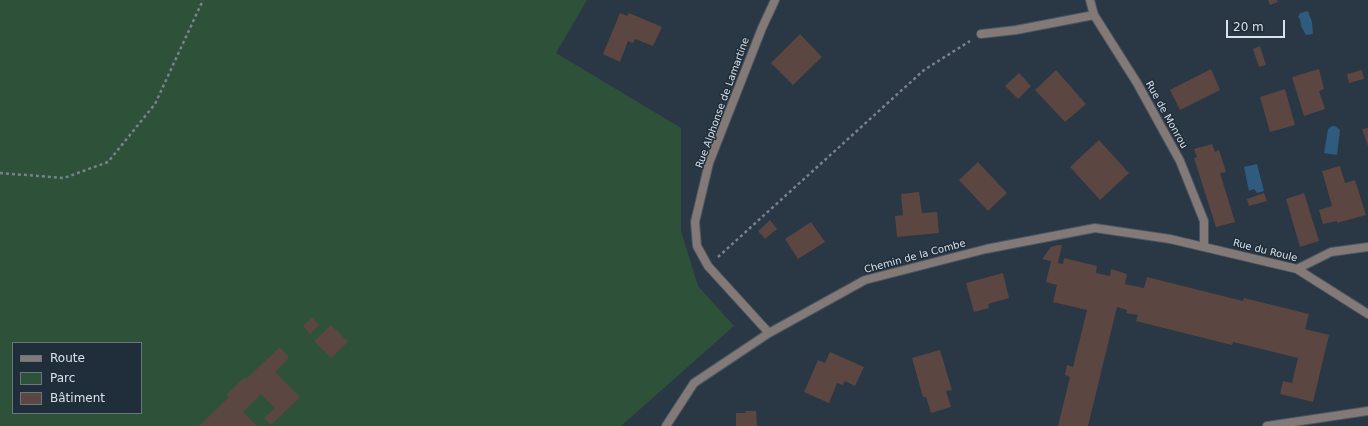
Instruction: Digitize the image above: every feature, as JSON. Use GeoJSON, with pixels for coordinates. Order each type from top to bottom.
{"type":"FeatureCollection","features":[{"type":"Feature","properties":{"kind":"street","name":"Rue Alphonse de Lamartine"},"geometry":{"type":"LineString","coordinates":[[769,333],[708,266],[698,246],[696,222],[709,163],[762,28],[775,0]]}},
{"type":"Feature","properties":{"kind":"street","name":"Rue de Monrou"},"geometry":{"type":"LineString","coordinates":[[1090,0],[1094,15],[1137,83],[1180,161],[1204,221],[1204,246]]}},
{"type":"Feature","properties":{"kind":"street"},"geometry":{"type":"LineString","coordinates":[[981,34],[1016,30],[1094,15]]}},
{"type":"Feature","properties":{"kind":"street","name":"Chemin de la Combe"},"geometry":{"type":"LineString","coordinates":[[666,426],[694,383],[769,333],[865,280],[986,250],[1095,228],[1170,239]]}},
{"type":"Feature","properties":{"kind":"street","name":"Rue du Roule"},"geometry":{"type":"LineString","coordinates":[[1170,239],[1298,269],[1368,314]]}},
{"type":"Feature","properties":{"kind":"street"},"geometry":{"type":"LineString","coordinates":[[1298,269],[1331,252],[1368,247]]}},
{"type":"Feature","properties":{"kind":"street"},"geometry":{"type":"LineString","coordinates":[[1267,426],[1368,411]]}},
{"type":"Feature","properties":{"kind":"path"},"geometry":{"type":"LineString","coordinates":[[0,173],[64,178],[108,162],[155,104],[203,0]]}},
{"type":"Feature","properties":{"kind":"path"},"geometry":{"type":"LineString","coordinates":[[708,266],[924,70],[981,34]]}},
{"type":"Feature","properties":{"kind":"green space"},"geometry":{"type":"Polygon","coordinates":[[[0,0],[587,0],[556,53],[681,128],[681,231],[698,286],[734,326],[621,426],[0,426],[0,0]]]}},
{"type":"Feature","properties":{"kind":"water"},"geometry":{"type":"Polygon","coordinates":[[[1308,11],[1312,22],[1313,34],[1306,35],[1298,17],[1300,13],[1308,11]]]}},
{"type":"Feature","properties":{"kind":"water"},"geometry":{"type":"Polygon","coordinates":[[[1335,126],[1340,130],[1337,155],[1324,153],[1328,129],[1335,126]]]}},
{"type":"Feature","properties":{"kind":"water"},"geometry":{"type":"Polygon","coordinates":[[[1257,164],[1264,191],[1257,193],[1254,189],[1249,191],[1244,167],[1257,164]]]}},
{"type":"Feature","properties":{"kind":"building"},"geometry":{"type":"Polygon","coordinates":[[[1268,0],[1277,0],[1278,2],[1270,5],[1268,0]]]}},
{"type":"Feature","properties":{"kind":"building"},"geometry":{"type":"Polygon","coordinates":[[[620,13],[627,16],[629,13],[662,27],[653,46],[635,39],[633,43],[628,41],[620,62],[603,54],[620,13]]]}},
{"type":"Feature","properties":{"kind":"building"},"geometry":{"type":"Polygon","coordinates":[[[800,34],[822,57],[793,85],[771,63],[800,34]]]}},
{"type":"Feature","properties":{"kind":"building"},"geometry":{"type":"Polygon","coordinates":[[[1260,46],[1266,65],[1259,67],[1253,49],[1260,46]]]}},
{"type":"Feature","properties":{"kind":"building"},"geometry":{"type":"Polygon","coordinates":[[[1211,69],[1220,90],[1180,110],[1170,90],[1211,69]]]}},
{"type":"Feature","properties":{"kind":"building"},"geometry":{"type":"Polygon","coordinates":[[[1319,69],[1324,89],[1319,91],[1325,109],[1304,116],[1292,77],[1319,69]]]}},
{"type":"Feature","properties":{"kind":"building"},"geometry":{"type":"Polygon","coordinates":[[[1056,70],[1086,104],[1065,122],[1035,90],[1056,70]]]}},
{"type":"Feature","properties":{"kind":"building"},"geometry":{"type":"Polygon","coordinates":[[[1362,70],[1364,79],[1349,83],[1347,74],[1362,70]]]}},
{"type":"Feature","properties":{"kind":"building"},"geometry":{"type":"Polygon","coordinates":[[[1019,73],[1031,86],[1018,99],[1005,86],[1019,73]]]}},
{"type":"Feature","properties":{"kind":"building"},"geometry":{"type":"Polygon","coordinates":[[[1285,89],[1295,125],[1270,132],[1260,97],[1285,89]]]}},
{"type":"Feature","properties":{"kind":"building"},"geometry":{"type":"Polygon","coordinates":[[[1368,128],[1368,146],[1362,129],[1368,128]]]}},
{"type":"Feature","properties":{"kind":"building"},"geometry":{"type":"Polygon","coordinates":[[[1099,140],[1129,173],[1100,200],[1070,167],[1099,140]]]}},
{"type":"Feature","properties":{"kind":"building"},"geometry":{"type":"Polygon","coordinates":[[[1212,144],[1215,152],[1219,150],[1226,172],[1220,173],[1235,222],[1216,227],[1194,158],[1197,157],[1194,149],[1212,144]]]}},
{"type":"Feature","properties":{"kind":"building"},"geometry":{"type":"Polygon","coordinates":[[[978,162],[1007,193],[988,211],[959,180],[978,162]]]}},
{"type":"Feature","properties":{"kind":"building"},"geometry":{"type":"Polygon","coordinates":[[[1340,166],[1345,183],[1355,180],[1366,215],[1337,223],[1337,221],[1323,224],[1319,210],[1332,206],[1322,171],[1340,166]]]}},
{"type":"Feature","properties":{"kind":"building"},"geometry":{"type":"Polygon","coordinates":[[[919,192],[922,213],[937,212],[939,233],[897,237],[895,216],[903,215],[901,194],[919,192]]]}},
{"type":"Feature","properties":{"kind":"building"},"geometry":{"type":"Polygon","coordinates":[[[1264,193],[1267,201],[1249,206],[1247,199],[1264,193]]]}},
{"type":"Feature","properties":{"kind":"building"},"geometry":{"type":"Polygon","coordinates":[[[1304,193],[1319,241],[1300,247],[1286,199],[1304,193]]]}},
{"type":"Feature","properties":{"kind":"building"},"geometry":{"type":"Polygon","coordinates":[[[770,220],[777,229],[765,239],[758,231],[770,220]]]}},
{"type":"Feature","properties":{"kind":"building"},"geometry":{"type":"Polygon","coordinates":[[[811,222],[825,242],[798,259],[785,239],[811,222]]]}},
{"type":"Feature","properties":{"kind":"building"},"geometry":{"type":"Polygon","coordinates":[[[1062,245],[1058,263],[1063,264],[1064,258],[1097,266],[1096,273],[1110,276],[1111,269],[1127,274],[1125,284],[1144,288],[1147,277],[1243,301],[1244,298],[1309,314],[1305,329],[1329,335],[1313,402],[1280,394],[1283,381],[1292,383],[1298,358],[1233,342],[1232,345],[1136,321],[1138,315],[1126,313],[1127,310],[1117,307],[1088,426],[1058,426],[1070,377],[1065,375],[1067,365],[1073,367],[1087,310],[1053,302],[1057,285],[1046,282],[1051,261],[1042,259],[1051,247],[1062,245]]]}},
{"type":"Feature","properties":{"kind":"building"},"geometry":{"type":"Polygon","coordinates":[[[1003,273],[1009,298],[988,304],[989,308],[974,312],[966,283],[1003,273]]]}},
{"type":"Feature","properties":{"kind":"building"},"geometry":{"type":"Polygon","coordinates":[[[312,317],[319,325],[310,334],[303,326],[312,317]]]}},
{"type":"Feature","properties":{"kind":"building"},"geometry":{"type":"Polygon","coordinates":[[[331,325],[348,342],[331,358],[314,341],[331,325]]]}},
{"type":"Feature","properties":{"kind":"building"},"geometry":{"type":"Polygon","coordinates":[[[280,347],[289,358],[275,372],[300,397],[271,425],[264,418],[275,408],[261,394],[243,412],[257,426],[199,426],[229,397],[226,395],[245,377],[246,379],[280,347]]]}},
{"type":"Feature","properties":{"kind":"building"},"geometry":{"type":"Polygon","coordinates":[[[940,350],[952,390],[946,391],[951,407],[931,413],[926,397],[923,397],[912,358],[940,350]]]}},
{"type":"Feature","properties":{"kind":"building"},"geometry":{"type":"Polygon","coordinates":[[[830,352],[864,367],[855,386],[845,381],[843,385],[837,383],[829,403],[804,392],[818,360],[825,363],[830,352]]]}},
{"type":"Feature","properties":{"kind":"building"},"geometry":{"type":"Polygon","coordinates":[[[746,411],[756,411],[757,426],[736,426],[736,413],[745,413],[746,411]]]}}]}
